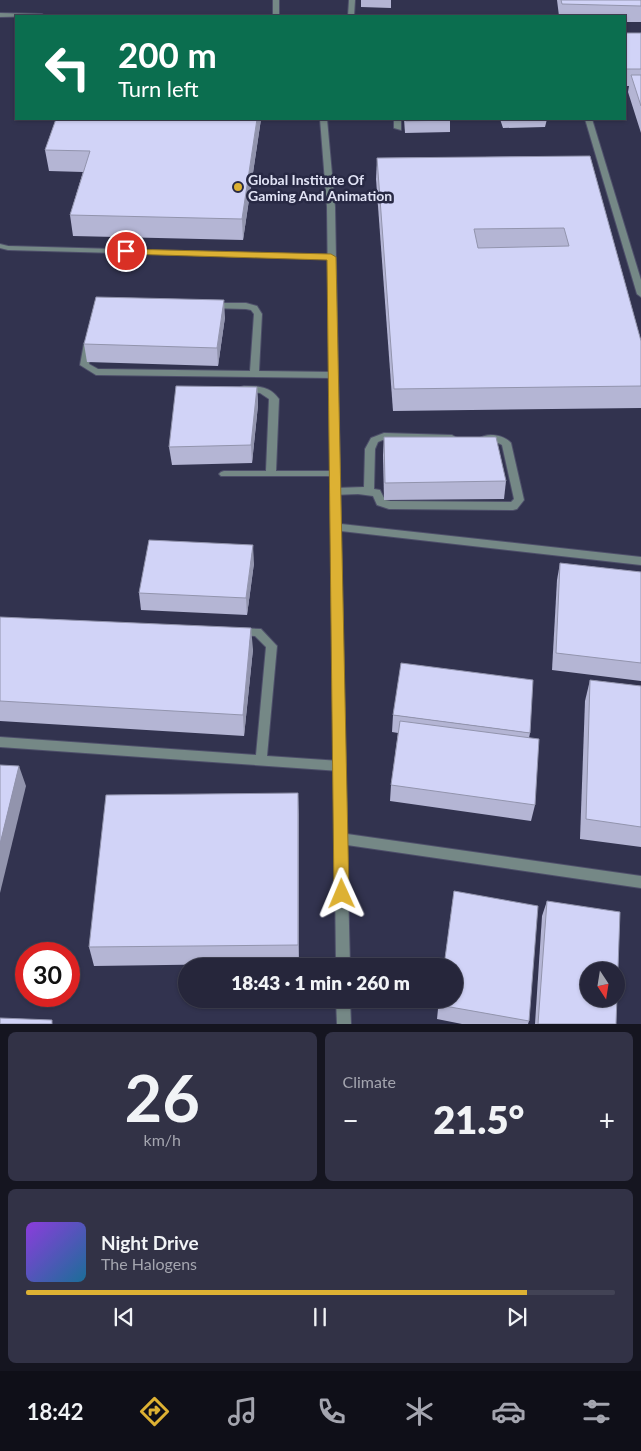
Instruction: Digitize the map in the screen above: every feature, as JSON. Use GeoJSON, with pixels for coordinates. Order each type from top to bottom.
{"type":"FeatureCollection","features":[{"type":"Feature","properties":{"kind":"street"},"geometry":{"type":"LineString","coordinates":[[276,0],[276,15]]}},
{"type":"Feature","properties":{"kind":"street"},"geometry":{"type":"LineString","coordinates":[[352,0],[352,15]]}},
{"type":"Feature","properties":{"kind":"street"},"geometry":{"type":"LineString","coordinates":[[0,15],[15,15]]}},
{"type":"Feature","properties":{"kind":"street"},"geometry":{"type":"LineString","coordinates":[[322,120],[331,207],[343,958]]}},
{"type":"Feature","properties":{"kind":"street"},"geometry":{"type":"LineString","coordinates":[[397,120],[398,128]]}},
{"type":"Feature","properties":{"kind":"street"},"geometry":{"type":"LineString","coordinates":[[588,120],[641,294]]}},
{"type":"Feature","properties":{"kind":"street"},"geometry":{"type":"LineString","coordinates":[[0,246],[8,248],[331,257]]}},
{"type":"Feature","properties":{"kind":"street"},"geometry":{"type":"LineString","coordinates":[[197,306],[246,306],[254,308],[258,314],[254,374]]}},
{"type":"Feature","properties":{"kind":"street"},"geometry":{"type":"LineString","coordinates":[[91,330],[84,365],[96,372],[333,374]]}},
{"type":"Feature","properties":{"kind":"street"},"geometry":{"type":"LineString","coordinates":[[231,389],[260,388],[270,392],[274,399],[271,474]]}},
{"type":"Feature","properties":{"kind":"street"},"geometry":{"type":"LineString","coordinates":[[336,492],[358,490],[369,492],[377,493],[381,502],[389,505],[513,506],[519,500],[506,443],[500,439],[384,436],[374,440],[370,449],[369,492]]}},
{"type":"Feature","properties":{"kind":"street"},"geometry":{"type":"LineString","coordinates":[[224,474],[335,474]]}},
{"type":"Feature","properties":{"kind":"street"},"geometry":{"type":"LineString","coordinates":[[337,527],[641,561]]}},
{"type":"Feature","properties":{"kind":"street"},"geometry":{"type":"LineString","coordinates":[[227,632],[256,632],[272,646],[261,760]]}},
{"type":"Feature","properties":{"kind":"street"},"geometry":{"type":"LineString","coordinates":[[0,742],[340,766]]}},
{"type":"Feature","properties":{"kind":"street"},"geometry":{"type":"LineString","coordinates":[[341,840],[641,882]]}},
{"type":"Feature","properties":{"kind":"street"},"geometry":{"type":"LineString","coordinates":[[343,1008],[344,1024]]}},
{"type":"Feature","properties":{"kind":"building"},"geometry":{"type":"Polygon","coordinates":[[[561,0],[641,0],[641,6],[562,4],[561,0]]]}},
{"type":"Feature","properties":{"kind":"building"},"geometry":{"type":"Polygon","coordinates":[[[626,33],[641,33],[641,69],[626,69],[626,33]]]}},
{"type":"Feature","properties":{"kind":"building"},"geometry":{"type":"Polygon","coordinates":[[[631,75],[641,75],[641,106],[631,75]]]}},
{"type":"Feature","properties":{"kind":"building"},"geometry":{"type":"Polygon","coordinates":[[[56,120],[257,120],[242,219],[70,215],[90,151],[45,150],[56,120]]]}},
{"type":"Feature","properties":{"kind":"building"},"geometry":{"type":"Polygon","coordinates":[[[406,120],[450,120],[406,121],[406,120]]]}},
{"type":"Feature","properties":{"kind":"building"},"geometry":{"type":"Polygon","coordinates":[[[590,156],[641,341],[641,386],[394,389],[377,158],[590,156]],[[564,228],[474,229],[478,248],[569,246],[564,228]]]}},
{"type":"Feature","properties":{"kind":"building"},"geometry":{"type":"Polygon","coordinates":[[[96,297],[224,300],[217,348],[84,344],[96,297]]]}},
{"type":"Feature","properties":{"kind":"building"},"geometry":{"type":"Polygon","coordinates":[[[176,386],[257,387],[251,445],[169,447],[176,386]]]}},
{"type":"Feature","properties":{"kind":"building"},"geometry":{"type":"Polygon","coordinates":[[[384,437],[496,437],[506,481],[385,483],[384,437]]]}},
{"type":"Feature","properties":{"kind":"building"},"geometry":{"type":"Polygon","coordinates":[[[149,540],[253,545],[246,598],[139,593],[149,540]]]}},
{"type":"Feature","properties":{"kind":"building"},"geometry":{"type":"Polygon","coordinates":[[[560,563],[641,572],[641,663],[556,653],[560,563]]]}},
{"type":"Feature","properties":{"kind":"building"},"geometry":{"type":"Polygon","coordinates":[[[0,617],[251,628],[243,715],[0,701],[0,617]]]}},
{"type":"Feature","properties":{"kind":"building"},"geometry":{"type":"Polygon","coordinates":[[[401,663],[533,680],[530,733],[393,715],[401,663]]]}},
{"type":"Feature","properties":{"kind":"building"},"geometry":{"type":"Polygon","coordinates":[[[590,680],[641,686],[641,827],[586,819],[590,680]]]}},
{"type":"Feature","properties":{"kind":"building"},"geometry":{"type":"Polygon","coordinates":[[[400,721],[539,739],[535,805],[391,785],[400,721]]]}},
{"type":"Feature","properties":{"kind":"building"},"geometry":{"type":"Polygon","coordinates":[[[0,765],[19,766],[0,844],[0,765]]]}},
{"type":"Feature","properties":{"kind":"building"},"geometry":{"type":"Polygon","coordinates":[[[298,793],[298,945],[89,947],[106,795],[298,793]]]}},
{"type":"Feature","properties":{"kind":"building"},"geometry":{"type":"Polygon","coordinates":[[[454,891],[538,906],[529,1021],[456,1008],[463,1008],[463,958],[445,958],[454,891]]]}},
{"type":"Feature","properties":{"kind":"building"},"geometry":{"type":"Polygon","coordinates":[[[547,901],[620,912],[618,962],[580,962],[580,1008],[617,1008],[616,1024],[538,1024],[547,901]]]}},
{"type":"Feature","properties":{"kind":"building"},"geometry":{"type":"Polygon","coordinates":[[[0,1018],[52,1020],[52,1024],[0,1024],[0,1018]]]}},
{"type":"Feature","properties":{"kind":"place","name":"Global Institute Of Gaming And Animation"},"geometry":{"type":"Point","coordinates":[238,187]}},
{"type":"Feature","properties":{"kind":"route"},"geometry":{"type":"LineString","coordinates":[[126,251],[331,257],[342,894]]}}]}
